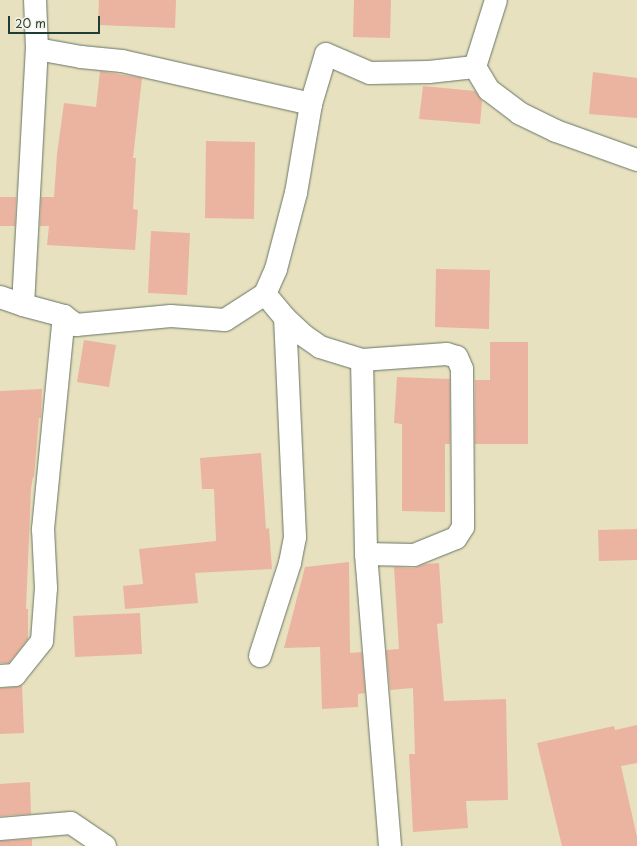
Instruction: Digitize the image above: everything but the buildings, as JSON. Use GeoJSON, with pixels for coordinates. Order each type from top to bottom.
{"type":"FeatureCollection","features":[{"type":"Feature","properties":{"kind":"street"},"geometry":{"type":"LineString","coordinates":[[22,305],[37,49],[35,0]]}},
{"type":"Feature","properties":{"kind":"street"},"geometry":{"type":"LineString","coordinates":[[496,0],[475,67],[489,90],[519,113],[556,131],[637,160]]}},
{"type":"Feature","properties":{"kind":"street"},"geometry":{"type":"LineString","coordinates":[[37,49],[81,57],[122,61],[311,104]]}},
{"type":"Feature","properties":{"kind":"street"},"geometry":{"type":"LineString","coordinates":[[0,297],[22,305],[64,316],[76,325],[171,316],[225,320],[265,294],[276,268],[296,193],[311,104],[326,54],[370,73],[429,72],[475,67]]}},
{"type":"Feature","properties":{"kind":"street"},"geometry":{"type":"LineString","coordinates":[[265,294],[284,318],[303,336],[320,347],[362,360],[447,354],[457,357],[462,369],[463,526],[456,538],[414,555],[366,554]]}},
{"type":"Feature","properties":{"kind":"street"},"geometry":{"type":"LineString","coordinates":[[0,676],[16,675],[42,641],[46,588],[43,529],[64,316]]}},
{"type":"Feature","properties":{"kind":"street"},"geometry":{"type":"LineString","coordinates":[[260,656],[290,564],[295,537],[284,318]]}},
{"type":"Feature","properties":{"kind":"street"},"geometry":{"type":"LineString","coordinates":[[362,360],[366,554],[390,846]]}},
{"type":"Feature","properties":{"kind":"street"},"geometry":{"type":"LineString","coordinates":[[0,829],[71,823],[106,846]]}}]}
